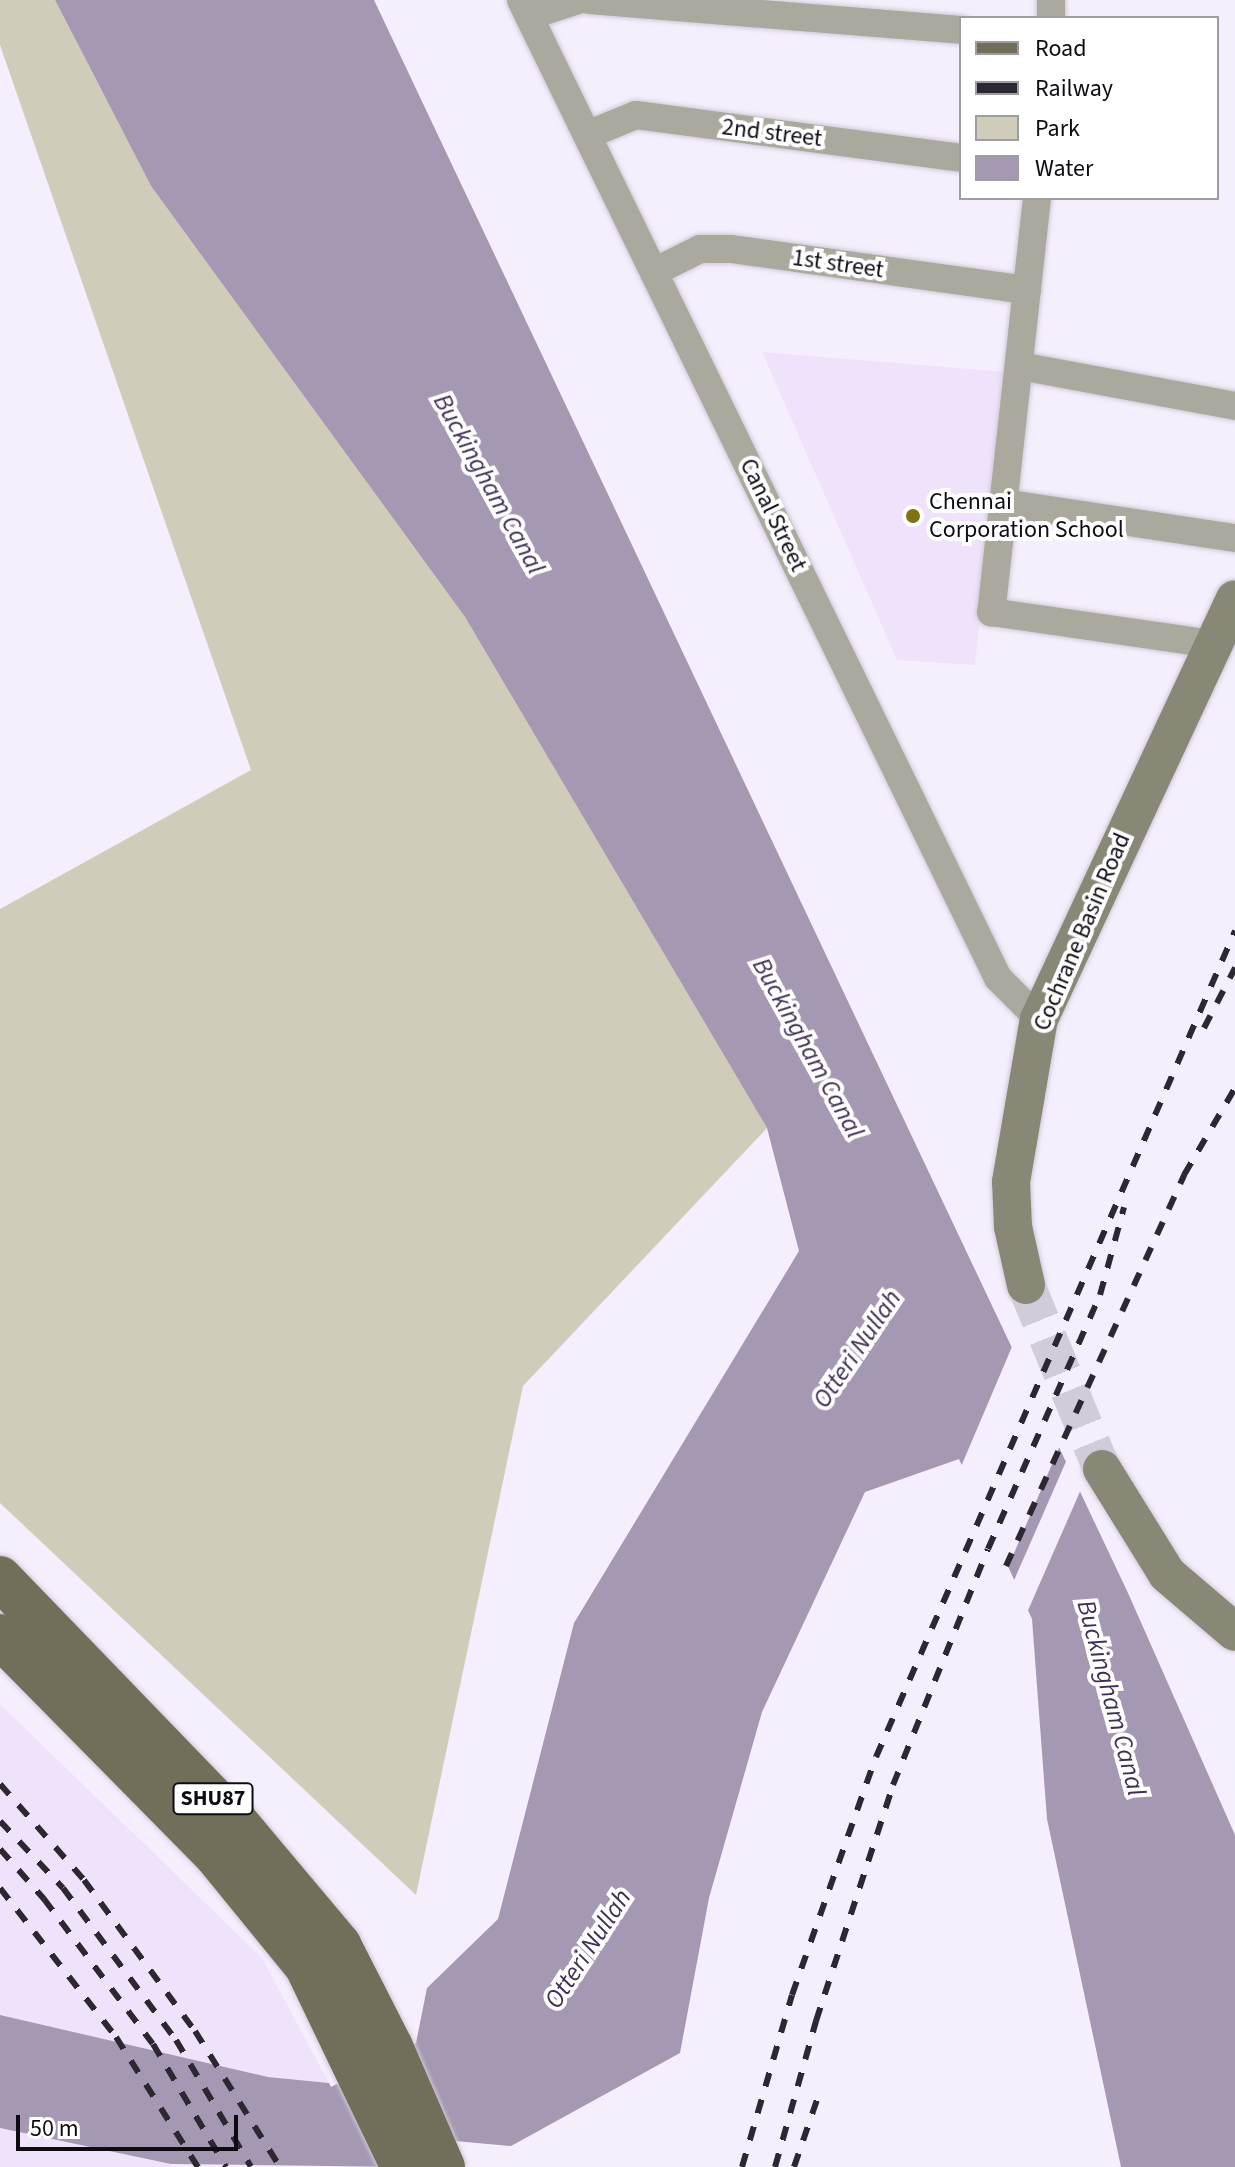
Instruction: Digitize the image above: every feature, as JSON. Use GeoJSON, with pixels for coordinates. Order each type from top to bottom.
{"type":"FeatureCollection","features":[{"type":"Feature","properties":{"kind":"main road","name":"Cochrane Basin Road"},"geometry":{"type":"LineString","coordinates":[[1026,1285],[1013,1227],[1011,1182],[1039,1019],[1235,599]]}},
{"type":"Feature","properties":{"kind":"main road"},"geometry":{"type":"LineString","coordinates":[[1102,1469],[1167,1574],[1235,1632]]}},
{"type":"Feature","properties":{"kind":"main road","name":"SHU87"},"geometry":{"type":"LineString","coordinates":[[0,1578],[235,1821],[339,1945],[403,2167]]}},
{"type":"Feature","properties":{"kind":"main road","name":"SHU87"},"geometry":{"type":"LineString","coordinates":[[0,1636],[215,1854],[307,1967],[373,2055],[443,2167]]}},
{"type":"Feature","properties":{"kind":"street"},"geometry":{"type":"LineString","coordinates":[[525,8],[578,0]]}},
{"type":"Feature","properties":{"kind":"street"},"geometry":{"type":"LineString","coordinates":[[589,0],[959,30]]}},
{"type":"Feature","properties":{"kind":"street","name":"Canal Street"},"geometry":{"type":"LineString","coordinates":[[525,8],[998,978],[1039,1019]]}},
{"type":"Feature","properties":{"kind":"street","name":"2nd street"},"geometry":{"type":"LineString","coordinates":[[587,135],[636,115],[959,158]]}},
{"type":"Feature","properties":{"kind":"street"},"geometry":{"type":"LineString","coordinates":[[1037,200],[991,612],[1212,644]]}},
{"type":"Feature","properties":{"kind":"street","name":"1st street"},"geometry":{"type":"LineString","coordinates":[[654,272],[700,249],[731,249],[1027,290]]}},
{"type":"Feature","properties":{"kind":"street"},"geometry":{"type":"LineString","coordinates":[[1020,366],[1235,406]]}},
{"type":"Feature","properties":{"kind":"street"},"geometry":{"type":"LineString","coordinates":[[1003,503],[1235,538]]}},
{"type":"Feature","properties":{"kind":"shaded area","name":"Chennai Corporation School"},"geometry":{"type":"Polygon","coordinates":[[[762,352],[1006,372],[975,665],[897,660],[762,352]]]}},
{"type":"Feature","properties":{"kind":"shaded area"},"geometry":{"type":"Polygon","coordinates":[[[0,1704],[262,1958],[329,2083],[268,2077],[0,2015],[0,1704]]]}},
{"type":"Feature","properties":{"kind":"shaded area"},"geometry":{"type":"Polygon","coordinates":[[[0,2128],[171,2164],[173,2167],[0,2167],[0,2128]]]}},
{"type":"Feature","properties":{"kind":"green space"},"geometry":{"type":"Polygon","coordinates":[[[0,0],[55,0],[151,186],[465,617],[767,1128],[523,1386],[416,1895],[0,1503],[0,909],[251,770],[0,45],[0,0]]]}},
{"type":"Feature","properties":{"kind":"water"},"geometry":{"type":"Polygon","coordinates":[[[55,0],[374,0],[1128,1593],[1235,1835],[1235,2167],[1121,2167],[1047,1819],[1032,1619],[959,1459],[865,1492],[762,1712],[709,1898],[680,2053],[511,2146],[455,2141],[402,2167],[171,2164],[0,2128],[0,2015],[268,2077],[329,2083],[331,2087],[416,2043],[427,1988],[498,1919],[574,1623],[799,1251],[767,1128],[465,617],[151,186],[55,0]]]}},
{"type":"Feature","properties":{"kind":"pier"},"geometry":{"type":"Polygon","coordinates":[[[1014,1342],[1061,1443],[1006,1572],[960,1469],[1014,1342]]]}},
{"type":"Feature","properties":{"kind":"pier"},"geometry":{"type":"Polygon","coordinates":[[[1068,1457],[1082,1487],[1026,1615],[1012,1585],[1068,1457]]]}},
{"type":"Feature","properties":{"kind":"tunnel"},"geometry":{"type":"LineString","coordinates":[[1026,1285],[1102,1469]]}},
{"type":"Feature","properties":{"kind":"railway"},"geometry":{"type":"LineString","coordinates":[[742,2167],[792,1995],[876,1757],[1235,931]]}},
{"type":"Feature","properties":{"kind":"railway"},"geometry":{"type":"LineString","coordinates":[[1204,1028],[1235,968]]}},
{"type":"Feature","properties":{"kind":"railway"},"geometry":{"type":"LineString","coordinates":[[1006,1566],[1184,1175],[1235,1088]]}},
{"type":"Feature","properties":{"kind":"railway"},"geometry":{"type":"LineString","coordinates":[[775,2167],[816,2021],[893,1785],[988,1549],[1100,1295],[1124,1207]]}},
{"type":"Feature","properties":{"kind":"railway"},"geometry":{"type":"LineString","coordinates":[[0,1784],[84,1880],[195,2031],[280,2167]]}},
{"type":"Feature","properties":{"kind":"railway"},"geometry":{"type":"LineString","coordinates":[[0,1821],[63,1888],[176,2040],[251,2167]]}},
{"type":"Feature","properties":{"kind":"railway"},"geometry":{"type":"LineString","coordinates":[[0,1849],[44,1899],[153,2044],[226,2167]]}},
{"type":"Feature","properties":{"kind":"railway"},"geometry":{"type":"LineString","coordinates":[[0,1888],[116,2037],[198,2167]]}},
{"type":"Feature","properties":{"kind":"railway"},"geometry":{"type":"LineString","coordinates":[[794,2167],[819,2094]]}},
{"type":"Feature","properties":{"kind":"place","name":"Chennai Corporation School"},"geometry":{"type":"Point","coordinates":[913,516]}},
{"type":"Feature","properties":{"kind":"water label","name":"Buckingham Canal"},"geometry":{"type":"Point","coordinates":[489,484]}},
{"type":"Feature","properties":{"kind":"water label","name":"Buckingham Canal"},"geometry":{"type":"Point","coordinates":[808,1048]}},
{"type":"Feature","properties":{"kind":"water label","name":"Otteri Nullah"},"geometry":{"type":"Point","coordinates":[857,1349]}},
{"type":"Feature","properties":{"kind":"water label","name":"Buckingham Canal"},"geometry":{"type":"Point","coordinates":[1111,1698]}},
{"type":"Feature","properties":{"kind":"water label","name":"Otteri Nullah"},"geometry":{"type":"Point","coordinates":[588,1949]}}]}
